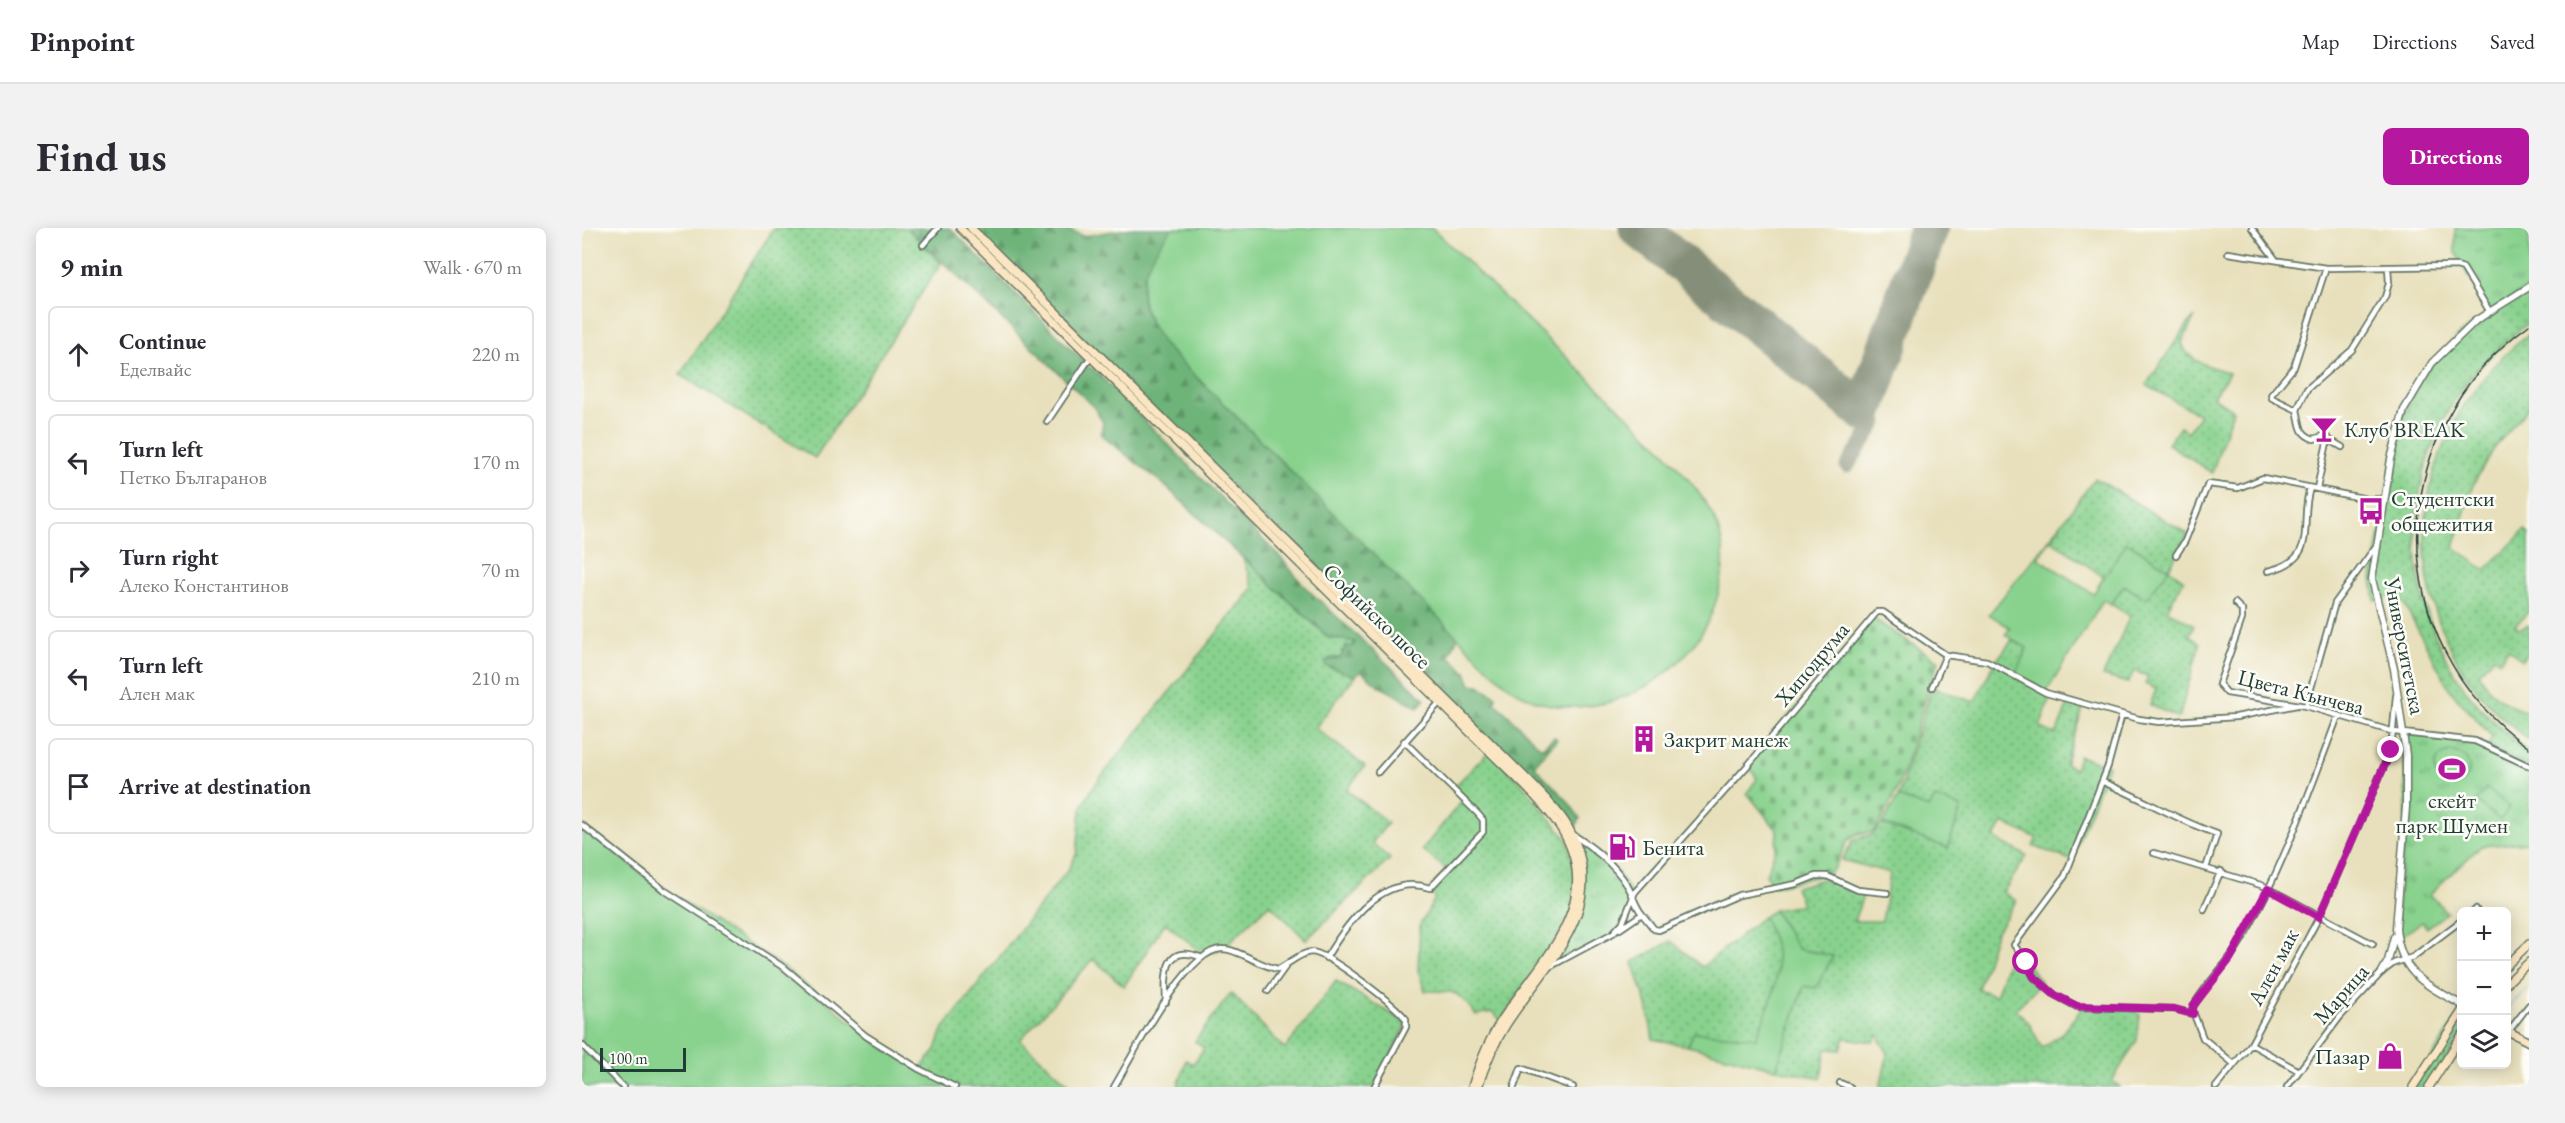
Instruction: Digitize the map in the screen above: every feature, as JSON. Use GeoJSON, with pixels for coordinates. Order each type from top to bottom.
{"type":"FeatureCollection","features":[{"type":"Feature","properties":{"kind":"main road","name":"Софийско шосе"},"geometry":{"type":"LineString","coordinates":[[960,228],[1067,329],[1442,700],[1552,816],[1567,839],[1576,875],[1574,905],[1567,926],[1492,1035],[1472,1087]]}},
{"type":"Feature","properties":{"kind":"main road","name":"Софийско шосе"},"geometry":{"type":"LineString","coordinates":[[971,228],[1067,329],[1090,358],[1558,812],[1572,834],[1580,859],[1582,893],[1570,934],[1496,1041],[1478,1087]]}},
{"type":"Feature","properties":{"kind":"main road"},"geometry":{"type":"LineString","coordinates":[[2511,961],[2529,944]]}},
{"type":"Feature","properties":{"kind":"main road"},"geometry":{"type":"LineString","coordinates":[[2511,979],[2529,962]]}},
{"type":"Feature","properties":{"kind":"main road"},"geometry":{"type":"LineString","coordinates":[[2413,1087],[2459,1015]]}},
{"type":"Feature","properties":{"kind":"main road"},"geometry":{"type":"LineString","coordinates":[[2511,1033],[2529,1042]]}},
{"type":"Feature","properties":{"kind":"main road"},"geometry":{"type":"LineString","coordinates":[[2429,1087],[2457,1043]]}},
{"type":"Feature","properties":{"kind":"street"},"geometry":{"type":"LineString","coordinates":[[923,245],[938,228]]}},
{"type":"Feature","properties":{"kind":"street"},"geometry":{"type":"LineString","coordinates":[[2252,228],[2270,255],[2278,261]]}},
{"type":"Feature","properties":{"kind":"street"},"geometry":{"type":"LineString","coordinates":[[2228,254],[2326,268],[2463,268],[2490,312]]}},
{"type":"Feature","properties":{"kind":"street"},"geometry":{"type":"LineString","coordinates":[[2297,410],[2272,398],[2273,392],[2294,367],[2326,268]]}},
{"type":"Feature","properties":{"kind":"street"},"geometry":{"type":"LineString","coordinates":[[2342,447],[2323,436],[2314,439],[2302,434],[2297,410],[2307,389],[2352,350],[2385,297],[2389,284],[2388,268]]}},
{"type":"Feature","properties":{"kind":"street","name":"Университетска"},"geometry":{"type":"LineString","coordinates":[[2404,962],[2397,944],[2396,928],[2406,790],[2403,732],[2396,685],[2372,579],[2376,545],[2399,425],[2412,394],[2444,348],[2490,312],[2529,287]]}},
{"type":"Feature","properties":{"kind":"street"},"geometry":{"type":"LineString","coordinates":[[1047,422],[1090,358]]}},
{"type":"Feature","properties":{"kind":"street"},"geometry":{"type":"LineString","coordinates":[[2317,488],[2328,438]]}},
{"type":"Feature","properties":{"kind":"street"},"geometry":{"type":"LineString","coordinates":[[2176,555],[2185,541],[2208,484],[2238,488],[2263,478],[2367,499],[2385,499]]}},
{"type":"Feature","properties":{"kind":"street"},"geometry":{"type":"LineString","coordinates":[[2268,571],[2290,562],[2304,545],[2306,500],[2310,488]]}},
{"type":"Feature","properties":{"kind":"street"},"geometry":{"type":"LineString","coordinates":[[2306,706],[2335,603],[2376,545]]}},
{"type":"Feature","properties":{"kind":"street","name":"Цвета Кънчева"},"geometry":{"type":"LineString","coordinates":[[2235,603],[2242,610],[2242,619],[2220,678],[2220,687],[2227,693],[2306,706],[2394,732],[2475,741],[2529,766]]}},
{"type":"Feature","properties":{"kind":"street","name":"Хиподрума"},"geometry":{"type":"LineString","coordinates":[[1613,933],[1623,922],[1641,885],[1764,746],[1877,612],[1883,612],[1946,655]]}},
{"type":"Feature","properties":{"kind":"street"},"geometry":{"type":"LineString","coordinates":[[1932,687],[1946,655],[1987,661],[2046,693],[2159,722],[2255,714],[2296,705]]}},
{"type":"Feature","properties":{"kind":"street","name":"Ален мак"},"geometry":{"type":"LineString","coordinates":[[2216,1087],[2251,1044],[2319,917],[2391,750],[2396,685]]}},
{"type":"Feature","properties":{"kind":"street"},"geometry":{"type":"LineString","coordinates":[[1378,772],[1442,700]]}},
{"type":"Feature","properties":{"kind":"street"},"geometry":{"type":"LineString","coordinates":[[2122,714],[2103,782],[2065,876],[2014,945],[2034,977],[2055,995],[2077,1006],[2174,1009],[2193,1014]]}},
{"type":"Feature","properties":{"kind":"street"},"geometry":{"type":"LineString","coordinates":[[2234,1064],[2203,1038],[2193,1014],[2193,1006],[2230,959],[2286,854],[2338,716]]}},
{"type":"Feature","properties":{"kind":"street"},"geometry":{"type":"LineString","coordinates":[[1326,958],[1347,923],[1367,905],[1407,884],[1430,888],[1483,832],[1483,820],[1478,814],[1404,741]]}},
{"type":"Feature","properties":{"kind":"street"},"geometry":{"type":"LineString","coordinates":[[2103,782],[2141,798],[2166,813],[2217,834],[2206,868]]}},
{"type":"Feature","properties":{"kind":"street"},"geometry":{"type":"LineString","coordinates":[[582,825],[664,890],[786,969],[873,1041],[919,1069],[955,1087]]}},
{"type":"Feature","properties":{"kind":"street"},"geometry":{"type":"LineString","coordinates":[[1572,834],[1592,849],[1628,886],[1632,901],[1654,929],[1659,930],[1739,894],[1796,884],[1816,876],[1827,876],[1858,890],[1887,892]]}},
{"type":"Feature","properties":{"kind":"street"},"geometry":{"type":"LineString","coordinates":[[2154,853],[2221,871],[2268,889],[2373,944]]}},
{"type":"Feature","properties":{"kind":"street"},"geometry":{"type":"LineString","coordinates":[[2204,909],[2221,871]]}},
{"type":"Feature","properties":{"kind":"street"},"geometry":{"type":"LineString","coordinates":[[1628,886],[1641,885]]}},
{"type":"Feature","properties":{"kind":"street"},"geometry":{"type":"LineString","coordinates":[[1549,967],[1613,933],[1642,914]]}},
{"type":"Feature","properties":{"kind":"street","name":"Марица"},"geometry":{"type":"LineString","coordinates":[[2287,1087],[2340,1017],[2382,972],[2394,963],[2404,962],[2457,924]]}},
{"type":"Feature","properties":{"kind":"street"},"geometry":{"type":"LineString","coordinates":[[2382,972],[2388,961],[2396,928]]}},
{"type":"Feature","properties":{"kind":"street"},"geometry":{"type":"LineString","coordinates":[[1114,1087],[1184,975],[1200,957],[1213,949],[1222,949],[1230,950],[1269,968],[1278,969],[1308,952],[1326,958],[1397,1008],[1406,1019],[1406,1027],[1374,1087]]}},
{"type":"Feature","properties":{"kind":"street"},"geometry":{"type":"LineString","coordinates":[[1166,1002],[1168,964],[1174,957],[1182,954],[1200,957]]}},
{"type":"Feature","properties":{"kind":"street"},"geometry":{"type":"LineString","coordinates":[[2404,962],[2420,980],[2457,1002]]}},
{"type":"Feature","properties":{"kind":"street"},"geometry":{"type":"LineString","coordinates":[[1268,991],[1286,966]]}},
{"type":"Feature","properties":{"kind":"street"},"geometry":{"type":"LineString","coordinates":[[2511,1027],[2529,1005]]}},
{"type":"Feature","properties":{"kind":"street"},"geometry":{"type":"LineString","coordinates":[[2251,1044],[2299,1071]]}},
{"type":"Feature","properties":{"kind":"street"},"geometry":{"type":"LineString","coordinates":[[582,1045],[624,1087]]}},
{"type":"Feature","properties":{"kind":"street"},"geometry":{"type":"LineString","coordinates":[[1514,1087],[1521,1068],[1573,1087]]}},
{"type":"Feature","properties":{"kind":"street"},"geometry":{"type":"LineString","coordinates":[[1840,1083],[1850,1087]]}},
{"type":"Feature","properties":{"kind":"green space"},"geometry":{"type":"Polygon","coordinates":[[[774,228],[907,228],[941,263],[815,458],[680,375],[774,228]]]}},
{"type":"Feature","properties":{"kind":"green space"},"geometry":{"type":"Polygon","coordinates":[[[907,228],[950,228],[1083,361],[1083,365],[1093,369],[1283,560],[1304,586],[1425,699],[1418,707],[1379,686],[1361,671],[1355,676],[1326,666],[1325,661],[1341,658],[1345,647],[1353,646],[1355,642],[1328,637],[1163,484],[1101,435],[1103,422],[1094,407],[907,228]]]}},
{"type":"Feature","properties":{"kind":"green space"},"geometry":{"type":"Polygon","coordinates":[[[971,228],[1063,228],[1084,236],[1133,228],[1172,228],[1152,259],[1142,286],[1142,299],[1146,313],[1165,346],[1458,637],[1449,656],[1466,672],[1471,685],[1479,685],[1496,696],[1495,702],[1541,748],[1554,737],[1557,739],[1534,766],[1566,799],[1580,818],[1572,834],[1558,812],[971,228]]]}},
{"type":"Feature","properties":{"kind":"green space"},"geometry":{"type":"Polygon","coordinates":[[[1172,228],[1432,228],[1665,452],[1708,506],[1722,541],[1721,584],[1713,610],[1701,635],[1683,658],[1661,677],[1636,692],[1609,702],[1581,707],[1553,705],[1526,697],[1503,681],[1165,346],[1147,314],[1143,300],[1143,286],[1151,259],[1172,228]]]}},
{"type":"Feature","properties":{"kind":"green space"},"geometry":{"type":"Polygon","coordinates":[[[2455,228],[2529,228],[2529,287],[2490,312],[2455,252],[2455,228]]]}},
{"type":"Feature","properties":{"kind":"green space"},"geometry":{"type":"Polygon","coordinates":[[[2529,287],[2529,322],[2470,378],[2454,401],[2436,435],[2424,471],[2417,508],[2416,546],[2420,584],[2430,621],[2445,656],[2472,698],[2529,753],[2529,766],[2488,746],[2492,737],[2450,690],[2403,602],[2392,596],[2375,600],[2372,579],[2399,425],[2421,378],[2459,334],[2529,287]]]}},
{"type":"Feature","properties":{"kind":"green space"},"geometry":{"type":"Polygon","coordinates":[[[2195,317],[2182,342],[2184,349],[2201,363],[2229,373],[2213,397],[2233,410],[2212,473],[2168,444],[2180,427],[2188,432],[2200,415],[2146,385],[2195,317]]]}},
{"type":"Feature","properties":{"kind":"green space"},"geometry":{"type":"Polygon","coordinates":[[[2529,334],[2529,407],[2495,447],[2473,485],[2454,547],[2485,570],[2525,530],[2529,534],[2529,611],[2515,626],[2519,629],[2529,625],[2529,650],[2522,660],[2508,649],[2500,661],[2494,657],[2478,673],[2488,688],[2499,698],[2529,712],[2529,740],[2483,697],[2450,648],[2431,594],[2425,538],[2432,482],[2452,428],[2484,378],[2529,334]]]}},
{"type":"Feature","properties":{"kind":"green space"},"geometry":{"type":"Polygon","coordinates":[[[2095,478],[2188,534],[2169,569],[2184,580],[2167,610],[2194,625],[2189,636],[2200,643],[2179,718],[2150,705],[2156,689],[2145,684],[2148,676],[2134,671],[2128,683],[2103,676],[2130,616],[2111,604],[2124,585],[2146,598],[2168,569],[2127,542],[2105,578],[2050,539],[2095,478]]]}},
{"type":"Feature","properties":{"kind":"green space"},"geometry":{"type":"Polygon","coordinates":[[[2061,525],[2038,558],[2093,594],[2127,542],[2169,569],[2146,599],[2124,585],[2111,604],[2103,600],[2046,693],[2015,674],[2027,648],[2005,635],[2010,628],[1989,614],[2061,525]]]}},
{"type":"Feature","properties":{"kind":"green space"},"geometry":{"type":"Polygon","coordinates":[[[1242,556],[1328,637],[1355,642],[1353,646],[1342,651],[1341,658],[1329,658],[1326,666],[1355,676],[1315,728],[1365,766],[1347,790],[1388,823],[1372,843],[1390,859],[1306,940],[1270,904],[1222,949],[1204,954],[1165,923],[1124,986],[1093,959],[1020,1040],[1072,1087],[955,1087],[919,1069],[935,1052],[943,1029],[1070,867],[1077,852],[1081,809],[1093,787],[1253,588],[1242,556]]]}},
{"type":"Feature","properties":{"kind":"green space"},"geometry":{"type":"Polygon","coordinates":[[[1872,618],[1939,661],[1896,792],[1873,832],[1854,835],[1847,842],[1834,869],[1827,874],[1774,887],[1766,875],[1776,848],[1777,830],[1747,793],[1757,779],[1748,764],[1872,618]]]}},
{"type":"Feature","properties":{"kind":"green space"},"geometry":{"type":"Polygon","coordinates":[[[2012,640],[2028,648],[2015,674],[2051,695],[2040,728],[2056,734],[2069,702],[2084,705],[2065,764],[2075,769],[2079,756],[2108,766],[2071,860],[2033,846],[2037,838],[2003,823],[1994,838],[2027,856],[2003,892],[2016,901],[1996,933],[1978,989],[1996,996],[2010,954],[2021,954],[2041,983],[2016,1009],[2029,1023],[2042,1048],[2061,1034],[2083,1007],[2128,1007],[2140,1015],[2137,1040],[2112,1081],[2120,1087],[1880,1087],[1888,1053],[1877,1035],[1873,1042],[1844,1038],[1841,1050],[1826,1049],[1821,1078],[1776,1069],[1804,986],[1816,988],[1833,956],[1798,949],[1774,910],[1802,905],[1795,887],[1824,879],[1863,896],[1854,921],[1882,921],[1890,873],[1842,860],[1854,839],[1872,835],[1882,824],[1948,847],[1961,807],[1929,808],[1898,797],[1932,687],[1974,702],[1994,664],[2012,640]]]}},
{"type":"Feature","properties":{"kind":"green space"},"geometry":{"type":"Polygon","coordinates":[[[2403,732],[2475,741],[2529,766],[2529,842],[2481,846],[2430,894],[2447,913],[2427,928],[2422,922],[2403,935],[2396,928],[2406,807],[2403,732]]]}},
{"type":"Feature","properties":{"kind":"green space"},"geometry":{"type":"Polygon","coordinates":[[[1489,751],[1524,786],[1567,839],[1576,875],[1571,915],[1501,1020],[1492,1012],[1476,1015],[1460,996],[1450,992],[1425,991],[1418,970],[1420,925],[1435,898],[1430,888],[1447,870],[1422,850],[1463,799],[1453,788],[1489,751]]]}},
{"type":"Feature","properties":{"kind":"green space","name":"скейт парк Шумен"},"geometry":{"type":"Polygon","coordinates":[[[2452,752],[2464,757],[2469,769],[2464,781],[2452,786],[2440,781],[2435,769],[2440,757],[2452,752]]]}},
{"type":"Feature","properties":{"kind":"green space"},"geometry":{"type":"Polygon","coordinates":[[[2486,788],[2510,807],[2500,820],[2476,801],[2486,788]]]}},
{"type":"Feature","properties":{"kind":"green space"},"geometry":{"type":"Polygon","coordinates":[[[1898,797],[1929,808],[1935,798],[1961,807],[1948,848],[1882,824],[1898,797]]]}},
{"type":"Feature","properties":{"kind":"green space"},"geometry":{"type":"Polygon","coordinates":[[[582,825],[643,875],[786,969],[886,1050],[955,1087],[582,1087],[582,825]]]}},
{"type":"Feature","properties":{"kind":"green space"},"geometry":{"type":"Polygon","coordinates":[[[1572,834],[1617,873],[1630,892],[1632,905],[1623,922],[1609,936],[1549,967],[1580,910],[1572,834]]]}},
{"type":"Feature","properties":{"kind":"green space"},"geometry":{"type":"Polygon","coordinates":[[[1774,910],[1798,949],[1833,956],[1816,988],[1804,986],[1776,1069],[1688,1046],[1694,1032],[1756,1038],[1769,1007],[1776,978],[1776,949],[1763,917],[1774,910]]]}},
{"type":"Feature","properties":{"kind":"green space"},"geometry":{"type":"Polygon","coordinates":[[[1763,917],[1776,949],[1777,964],[1769,1007],[1756,1039],[1695,1032],[1687,1046],[1653,1039],[1647,1005],[1633,962],[1671,941],[1702,967],[1763,917]]]}},
{"type":"Feature","properties":{"kind":"green space"},"geometry":{"type":"Polygon","coordinates":[[[1336,981],[1407,1023],[1374,1087],[1178,1087],[1186,1060],[1193,1064],[1204,1048],[1195,1041],[1231,993],[1285,1049],[1336,981]]]}},
{"type":"Feature","properties":{"kind":"green space"},"geometry":{"type":"Polygon","coordinates":[[[2457,1017],[2457,1042],[2429,1087],[2413,1087],[2457,1017]]]}},
{"type":"Feature","properties":{"kind":"waterway"},"geometry":{"type":"LineString","coordinates":[[2511,1004],[2529,988]]}},
{"type":"Feature","properties":{"kind":"taxiway"},"geometry":{"type":"LineString","coordinates":[[1847,466],[1876,422],[1864,412]]}},
{"type":"Feature","properties":{"kind":"runway"},"geometry":{"type":"LineString","coordinates":[[1638,228],[1864,412],[1929,228]]}},
{"type":"Feature","properties":{"kind":"railway"},"geometry":{"type":"LineString","coordinates":[[2529,325],[2480,370],[2446,421],[2425,478],[2418,537],[2424,596],[2445,652],[2480,704],[2529,748]]}},
{"type":"Feature","properties":{"kind":"place","name":"Клуб BREAK"},"geometry":{"type":"Point","coordinates":[2324,429]}},
{"type":"Feature","properties":{"kind":"place","name":"Студентски общежития"},"geometry":{"type":"Point","coordinates":[2371,511]}},
{"type":"Feature","properties":{"kind":"place","name":"Закрит манеж"},"geometry":{"type":"Point","coordinates":[1644,739]}},
{"type":"Feature","properties":{"kind":"place","name":"скейт парк Шумен"},"geometry":{"type":"Point","coordinates":[2452,769]}},
{"type":"Feature","properties":{"kind":"place","name":"Бенита"},"geometry":{"type":"Point","coordinates":[1622,847]}},
{"type":"Feature","properties":{"kind":"place","name":"Пазар"},"geometry":{"type":"Point","coordinates":[2390,1056]}},
{"type":"Feature","properties":{"kind":"route"},"geometry":{"type":"LineString","coordinates":[[2026,962],[2034,977],[2055,995],[2077,1006],[2174,1009],[2193,1014],[2193,1006],[2230,959],[2268,889],[2319,917],[2391,750]]}}]}
